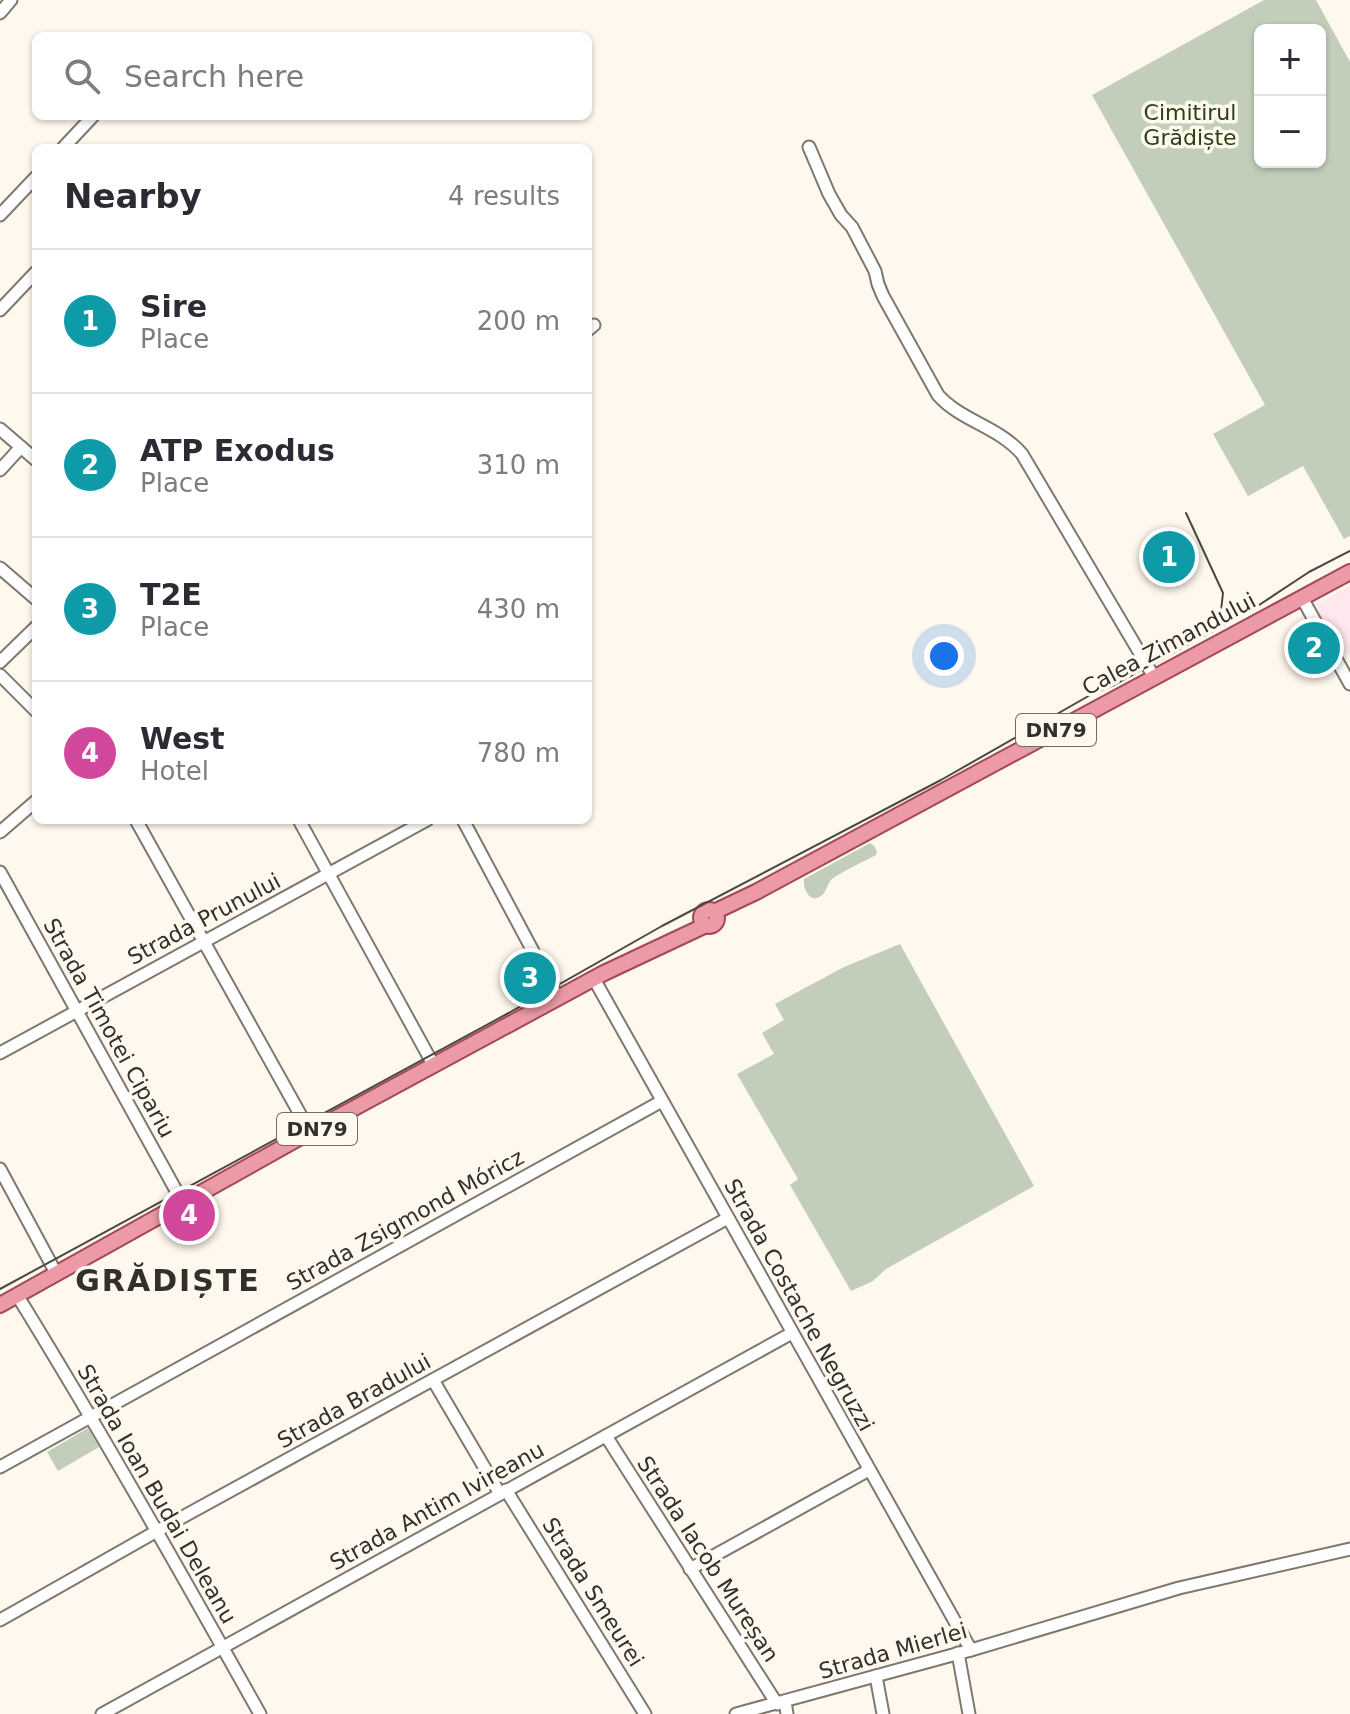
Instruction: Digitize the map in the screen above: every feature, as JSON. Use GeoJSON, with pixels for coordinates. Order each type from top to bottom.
{"type":"FeatureCollection","features":[{"type":"Feature","properties":{"kind":"main road","name":"Calea Zimandului"},"geometry":{"type":"LineString","coordinates":[[594,979],[1350,572]]}},
{"type":"Feature","properties":{"kind":"main road","name":"DN79"},"geometry":{"type":"LineString","coordinates":[[0,1305],[310,1132],[594,979]]}},
{"type":"Feature","properties":{"kind":"street"},"geometry":{"type":"LineString","coordinates":[[0,13],[11,0]]}},
{"type":"Feature","properties":{"kind":"street"},"geometry":{"type":"LineString","coordinates":[[67,144],[89,120]]}},
{"type":"Feature","properties":{"kind":"street"},"geometry":{"type":"LineString","coordinates":[[809,147],[829,194],[852,227],[875,271],[883,296],[938,395],[948,406],[1007,440],[1022,454],[1154,677]]}},
{"type":"Feature","properties":{"kind":"street"},"geometry":{"type":"LineString","coordinates":[[0,215],[32,181]]}},
{"type":"Feature","properties":{"kind":"street"},"geometry":{"type":"LineString","coordinates":[[0,310],[32,276]]}},
{"type":"Feature","properties":{"kind":"street"},"geometry":{"type":"LineString","coordinates":[[0,429],[32,454]]}},
{"type":"Feature","properties":{"kind":"street"},"geometry":{"type":"LineString","coordinates":[[0,470],[21,447]]}},
{"type":"Feature","properties":{"kind":"street"},"geometry":{"type":"LineString","coordinates":[[0,568],[32,596]]}},
{"type":"Feature","properties":{"kind":"street"},"geometry":{"type":"LineString","coordinates":[[1302,598],[1350,684]]}},
{"type":"Feature","properties":{"kind":"street"},"geometry":{"type":"LineString","coordinates":[[0,662],[32,631]]}},
{"type":"Feature","properties":{"kind":"street"},"geometry":{"type":"LineString","coordinates":[[0,675],[32,707]]}},
{"type":"Feature","properties":{"kind":"street"},"geometry":{"type":"LineString","coordinates":[[0,832],[32,804]]}},
{"type":"Feature","properties":{"kind":"street"},"geometry":{"type":"LineString","coordinates":[[138,824],[310,1132]]}},
{"type":"Feature","properties":{"kind":"street"},"geometry":{"type":"LineString","coordinates":[[301,824],[434,1066]]}},
{"type":"Feature","properties":{"kind":"street","name":"Strada Prunului"},"geometry":{"type":"LineString","coordinates":[[0,1053],[420,824]]}},
{"type":"Feature","properties":{"kind":"street"},"geometry":{"type":"LineString","coordinates":[[465,824],[558,998]]}},
{"type":"Feature","properties":{"kind":"street","name":"Strada Timotei Cipariu"},"geometry":{"type":"LineString","coordinates":[[0,872],[183,1203]]}},
{"type":"Feature","properties":{"kind":"street","name":"Strada Costache Negruzzi"},"geometry":{"type":"LineString","coordinates":[[594,979],[971,1650]]}},
{"type":"Feature","properties":{"kind":"street","name":"Strada Zsigmond Móricz"},"geometry":{"type":"LineString","coordinates":[[0,1467],[662,1101]]}},
{"type":"Feature","properties":{"kind":"street"},"geometry":{"type":"LineString","coordinates":[[0,1169],[56,1273]]}},
{"type":"Feature","properties":{"kind":"street","name":"Strada Bradului"},"geometry":{"type":"LineString","coordinates":[[0,1620],[728,1218]]}},
{"type":"Feature","properties":{"kind":"street","name":"Strada Ioan Budai Deleanu"},"geometry":{"type":"LineString","coordinates":[[17,1295],[91,1417],[260,1714]]}},
{"type":"Feature","properties":{"kind":"street","name":"Strada Antim Ivireanu"},"geometry":{"type":"LineString","coordinates":[[102,1714],[792,1333]]}},
{"type":"Feature","properties":{"kind":"street","name":"Strada Smeurei"},"geometry":{"type":"LineString","coordinates":[[433,1380],[645,1714]]}},
{"type":"Feature","properties":{"kind":"street","name":"Strada Iacob Mureșan"},"geometry":{"type":"LineString","coordinates":[[606,1436],[690,1569],[783,1707]]}},
{"type":"Feature","properties":{"kind":"street"},"geometry":{"type":"LineString","coordinates":[[690,1569],[869,1470]]}},
{"type":"Feature","properties":{"kind":"street","name":"Strada Mierlei"},"geometry":{"type":"LineString","coordinates":[[736,1714],[783,1707],[876,1676],[1179,1588],[1350,1549]]}},
{"type":"Feature","properties":{"kind":"street"},"geometry":{"type":"LineString","coordinates":[[958,1653],[969,1714]]}},
{"type":"Feature","properties":{"kind":"street"},"geometry":{"type":"LineString","coordinates":[[876,1676],[883,1714]]}},
{"type":"Feature","properties":{"kind":"shaded area"},"geometry":{"type":"Polygon","coordinates":[[[1350,586],[1350,653],[1340,657],[1313,606],[1350,586]]]}},
{"type":"Feature","properties":{"kind":"green space","name":"Cimitirul Grădiște"},"geometry":{"type":"Polygon","coordinates":[[[1264,0],[1316,0],[1350,62],[1350,536],[1344,539],[1303,466],[1248,496],[1213,434],[1265,405],[1092,95],[1264,0]]]}},
{"type":"Feature","properties":{"kind":"green space"},"geometry":{"type":"Polygon","coordinates":[[[870,843],[875,847],[876,855],[834,877],[821,896],[810,897],[804,879],[870,843]]]}},
{"type":"Feature","properties":{"kind":"green space"},"geometry":{"type":"Polygon","coordinates":[[[900,944],[1034,1186],[851,1291],[790,1185],[798,1179],[737,1074],[774,1054],[762,1033],[784,1020],[775,1004],[844,967],[900,944]]]}},
{"type":"Feature","properties":{"kind":"green space"},"geometry":{"type":"Polygon","coordinates":[[[88,1428],[99,1447],[58,1471],[47,1452],[88,1428]]]}},
{"type":"Feature","properties":{"kind":"tram line"},"geometry":{"type":"LineString","coordinates":[[1186,513],[1223,593],[1221,611],[1206,630]]}},
{"type":"Feature","properties":{"kind":"tram line"},"geometry":{"type":"LineString","coordinates":[[0,1289],[505,1015],[662,926],[941,780],[1092,694],[1253,609],[1309,572],[1350,551]]}},
{"type":"Feature","properties":{"kind":"place","name":"Sire"},"geometry":{"type":"Point","coordinates":[1169,557]}},
{"type":"Feature","properties":{"kind":"place","name":"ATP Exodus"},"geometry":{"type":"Point","coordinates":[1314,648]}},
{"type":"Feature","properties":{"kind":"place","name":"T2E"},"geometry":{"type":"Point","coordinates":[530,978]}},
{"type":"Feature","properties":{"kind":"place","name":"West"},"geometry":{"type":"Point","coordinates":[189,1215]}},
{"type":"Feature","properties":{"kind":"district","name":"GRĂDIȘTE"},"geometry":{"type":"Point","coordinates":[168,1280]}}]}
